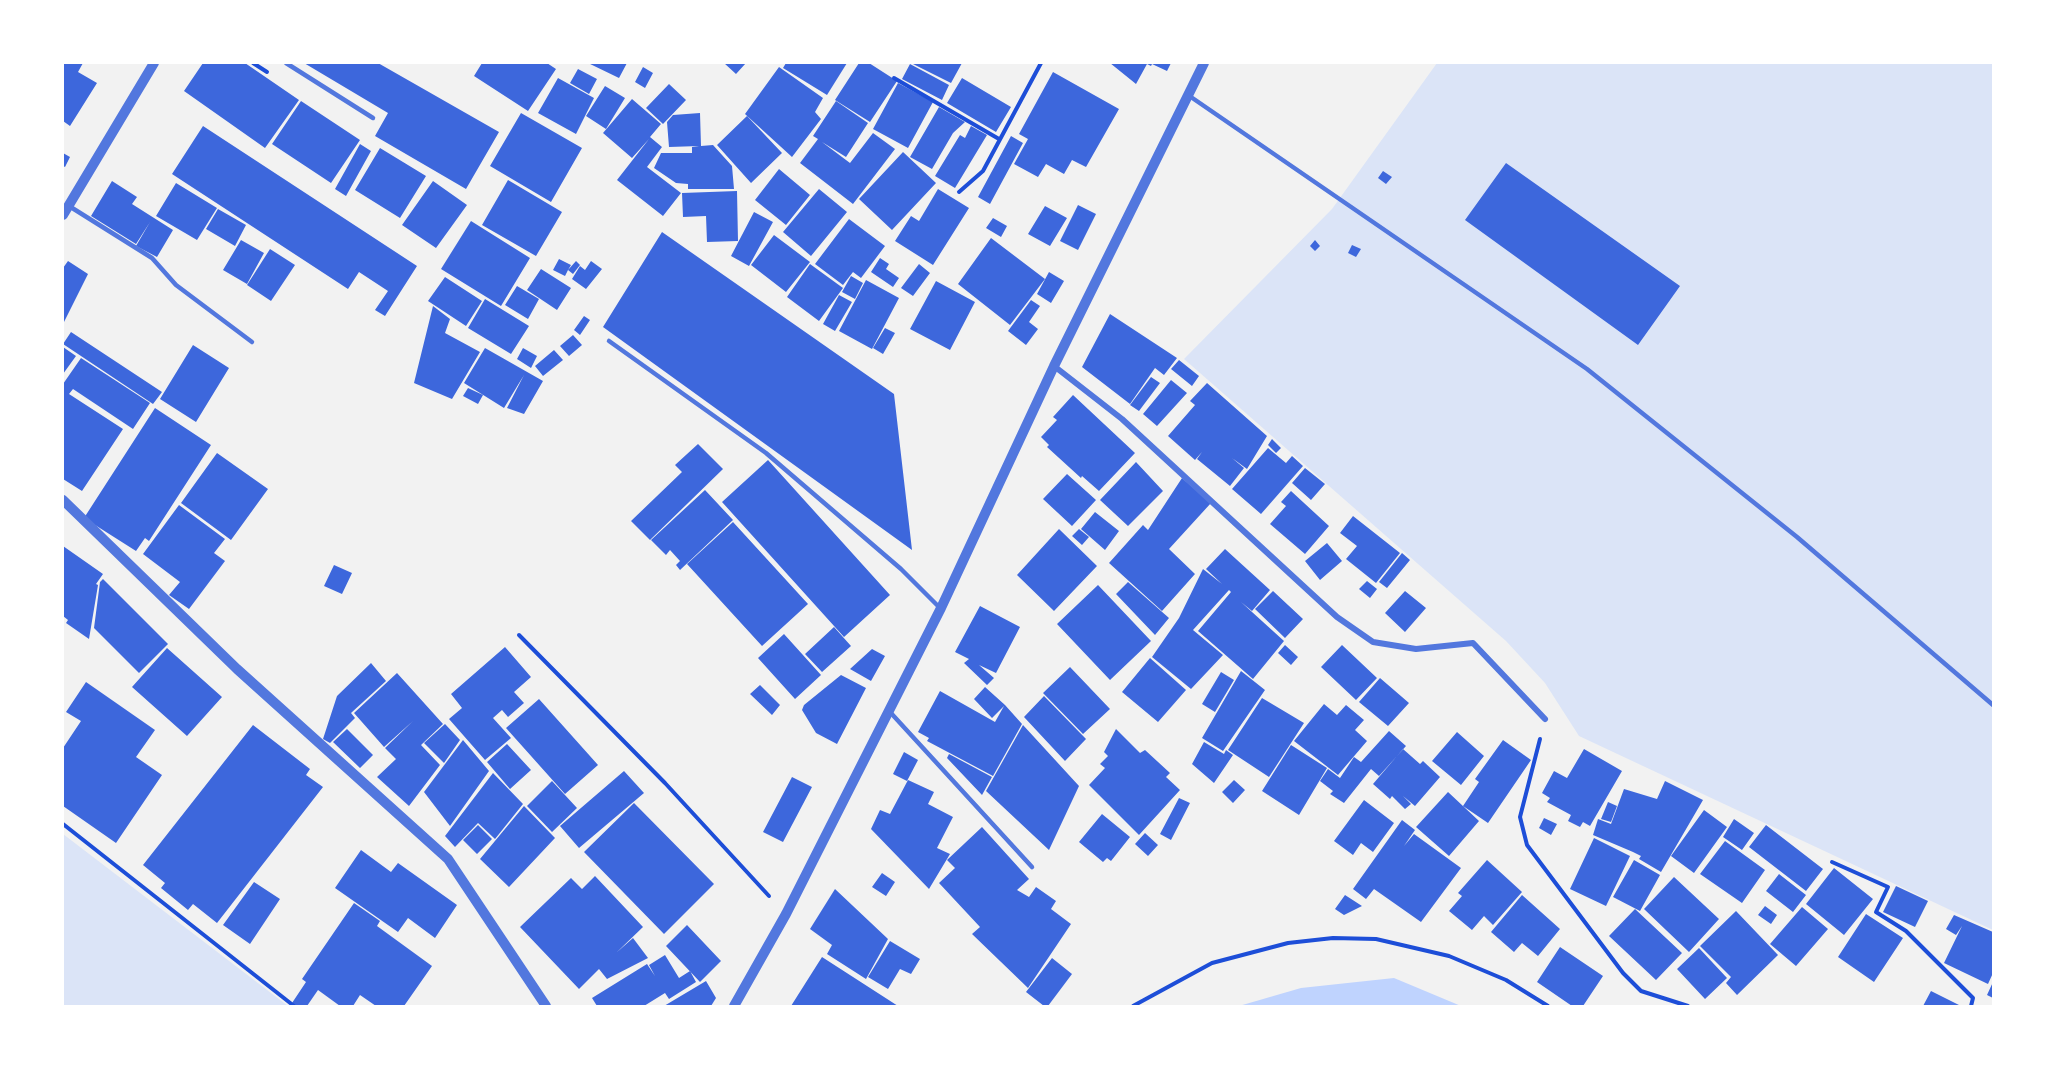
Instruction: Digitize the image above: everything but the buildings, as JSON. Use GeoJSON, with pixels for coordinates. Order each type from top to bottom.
{"type":"FeatureCollection","features":[{"type":"Feature","properties":{"kind":"street"},"geometry":{"type":"LineString","coordinates":[[66,211],[154,63]]}},
{"type":"Feature","properties":{"kind":"street"},"geometry":{"type":"LineString","coordinates":[[734,1006],[786,914],[941,609],[1054,366],[1204,63]]}},
{"type":"Feature","properties":{"kind":"street"},"geometry":{"type":"LineString","coordinates":[[1054,366],[1122,419],[1337,616],[1373,642],[1416,649],[1473,643],[1545,719]]}},
{"type":"Feature","properties":{"kind":"street"},"geometry":{"type":"LineString","coordinates":[[63,500],[237,669],[448,859],[546,1006]]}},
{"type":"Feature","properties":{"kind":"lane"},"geometry":{"type":"LineString","coordinates":[[286,63],[373,118]]}},
{"type":"Feature","properties":{"kind":"lane"},"geometry":{"type":"LineString","coordinates":[[1188,95],[1587,369],[1797,537],[1993,705]]}},
{"type":"Feature","properties":{"kind":"lane"},"geometry":{"type":"LineString","coordinates":[[66,211],[152,258],[176,285],[252,342]]}},
{"type":"Feature","properties":{"kind":"lane"},"geometry":{"type":"LineString","coordinates":[[609,341],[766,453],[901,569],[941,609]]}},
{"type":"Feature","properties":{"kind":"lane"},"geometry":{"type":"LineString","coordinates":[[889,711],[1032,867]]}},
{"type":"Feature","properties":{"kind":"path"},"geometry":{"type":"LineString","coordinates":[[959,192],[983,171],[1041,63]]}},
{"type":"Feature","properties":{"kind":"path"},"geometry":{"type":"LineString","coordinates":[[894,78],[999,139]]}},
{"type":"Feature","properties":{"kind":"path"},"geometry":{"type":"LineString","coordinates":[[519,635],[665,783],[786,914]]}},
{"type":"Feature","properties":{"kind":"path"},"geometry":{"type":"LineString","coordinates":[[1545,719],[1520,817],[1527,845],[1629,979],[1641,991],[1688,1006]]}},
{"type":"Feature","properties":{"kind":"path"},"geometry":{"type":"LineString","coordinates":[[63,824],[294,1006]]}},
{"type":"Feature","properties":{"kind":"path"},"geometry":{"type":"LineString","coordinates":[[1832,862],[1888,887],[1876,912],[1906,932],[1940,964],[1972,998],[1971,1006]]}},
{"type":"Feature","properties":{"kind":"path"},"geometry":{"type":"LineString","coordinates":[[1133,1006],[1212,963],[1288,942],[1333,938],[1376,939],[1449,956],[1506,980],[1548,1006]]}},
{"type":"Feature","properties":{"kind":"shaded area"},"geometry":{"type":"Polygon","coordinates":[[[1437,63],[1993,63],[1993,930],[1579,736],[1545,683],[1506,641],[1184,359],[1332,209],[1437,63]]]}},
{"type":"Feature","properties":{"kind":"shaded area"},"geometry":{"type":"Polygon","coordinates":[[[63,834],[288,1006],[63,1006],[63,834]]]}},
{"type":"Feature","properties":{"kind":"water"},"geometry":{"type":"Polygon","coordinates":[[[1394,978],[1461,1006],[1239,1006],[1301,988],[1394,978]]]}}]}
